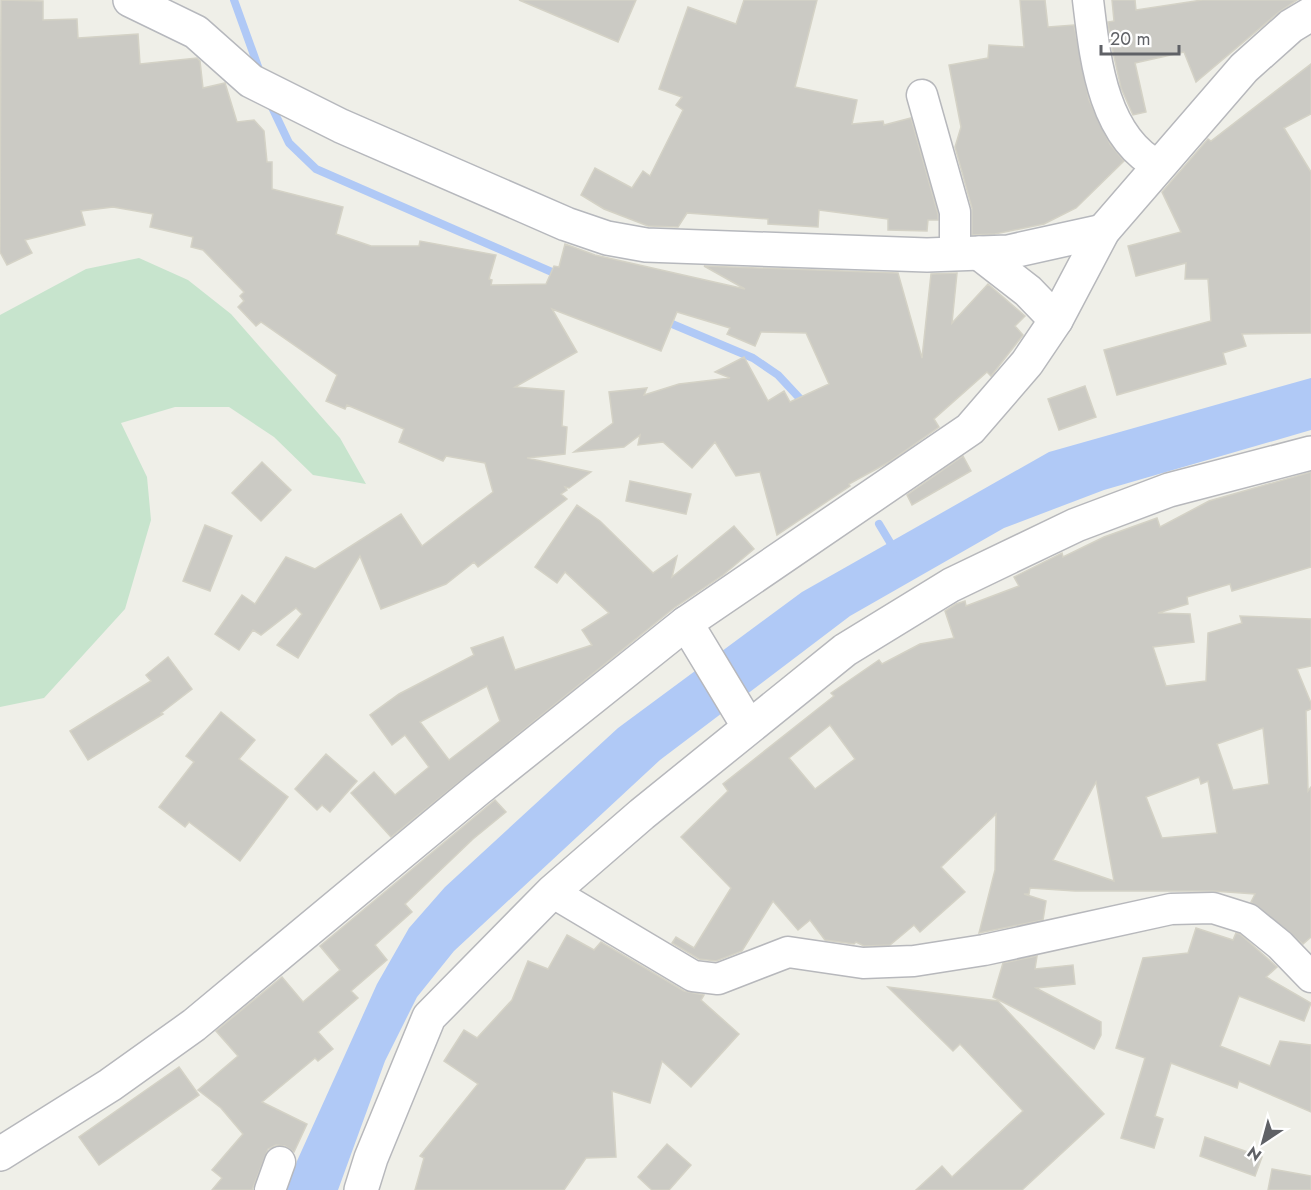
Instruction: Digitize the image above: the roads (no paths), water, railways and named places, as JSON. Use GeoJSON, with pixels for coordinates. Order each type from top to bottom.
{"type":"FeatureCollection","features":[{"type":"Feature","properties":{"kind":"street"},"geometry":{"type":"LineString","coordinates":[[1088,0],[1093,38],[1106,97],[1123,136],[1145,159],[1159,166]]}},
{"type":"Feature","properties":{"kind":"street"},"geometry":{"type":"LineString","coordinates":[[140,2],[196,32],[251,81],[281,97],[509,200],[607,238],[646,245],[927,255],[1008,252],[1103,231]]}},
{"type":"Feature","properties":{"kind":"street"},"geometry":{"type":"LineString","coordinates":[[0,1154],[110,1085],[194,1025],[486,783],[970,429],[1014,381],[1056,320],[1103,231],[1244,68],[1291,26],[1311,14]]}},
{"type":"Feature","properties":{"kind":"street"},"geometry":{"type":"LineString","coordinates":[[922,95],[967,253],[1028,291],[1056,320]]}},
{"type":"Feature","properties":{"kind":"street"},"geometry":{"type":"LineString","coordinates":[[361,1190],[371,1158],[429,1017],[552,892],[746,719],[845,650],[951,585],[1076,525],[1169,490],[1311,453]]}},
{"type":"Feature","properties":{"kind":"street"},"geometry":{"type":"LineString","coordinates":[[691,631],[746,719]]}},
{"type":"Feature","properties":{"kind":"street"},"geometry":{"type":"LineString","coordinates":[[552,892],[693,976],[718,979],[788,952],[863,963],[914,961],[984,950],[1171,909],[1213,908],[1248,919],[1280,945],[1311,978]]}},
{"type":"Feature","properties":{"kind":"street"},"geometry":{"type":"LineString","coordinates":[[270,1190],[280,1162]]}},
{"type":"Feature","properties":{"kind":"water"},"geometry":{"type":"Polygon","coordinates":[[[1311,378],[1311,430],[1104,490],[1004,528],[850,616],[660,760],[454,951],[417,997],[385,1061],[338,1190],[287,1190],[297,1161],[377,984],[409,928],[445,887],[618,728],[802,592],[1049,452],[1311,378]]]}},
{"type":"Feature","properties":{"kind":"waterway"},"geometry":{"type":"LineString","coordinates":[[234,0],[260,72]]}},
{"type":"Feature","properties":{"kind":"waterway"},"geometry":{"type":"LineString","coordinates":[[269,101],[289,143],[316,169],[561,276]]}},
{"type":"Feature","properties":{"kind":"waterway"},"geometry":{"type":"LineString","coordinates":[[665,321],[753,358],[778,375],[805,404]]}},
{"type":"Feature","properties":{"kind":"waterway"},"geometry":{"type":"LineString","coordinates":[[879,524],[894,549]]}}]}
